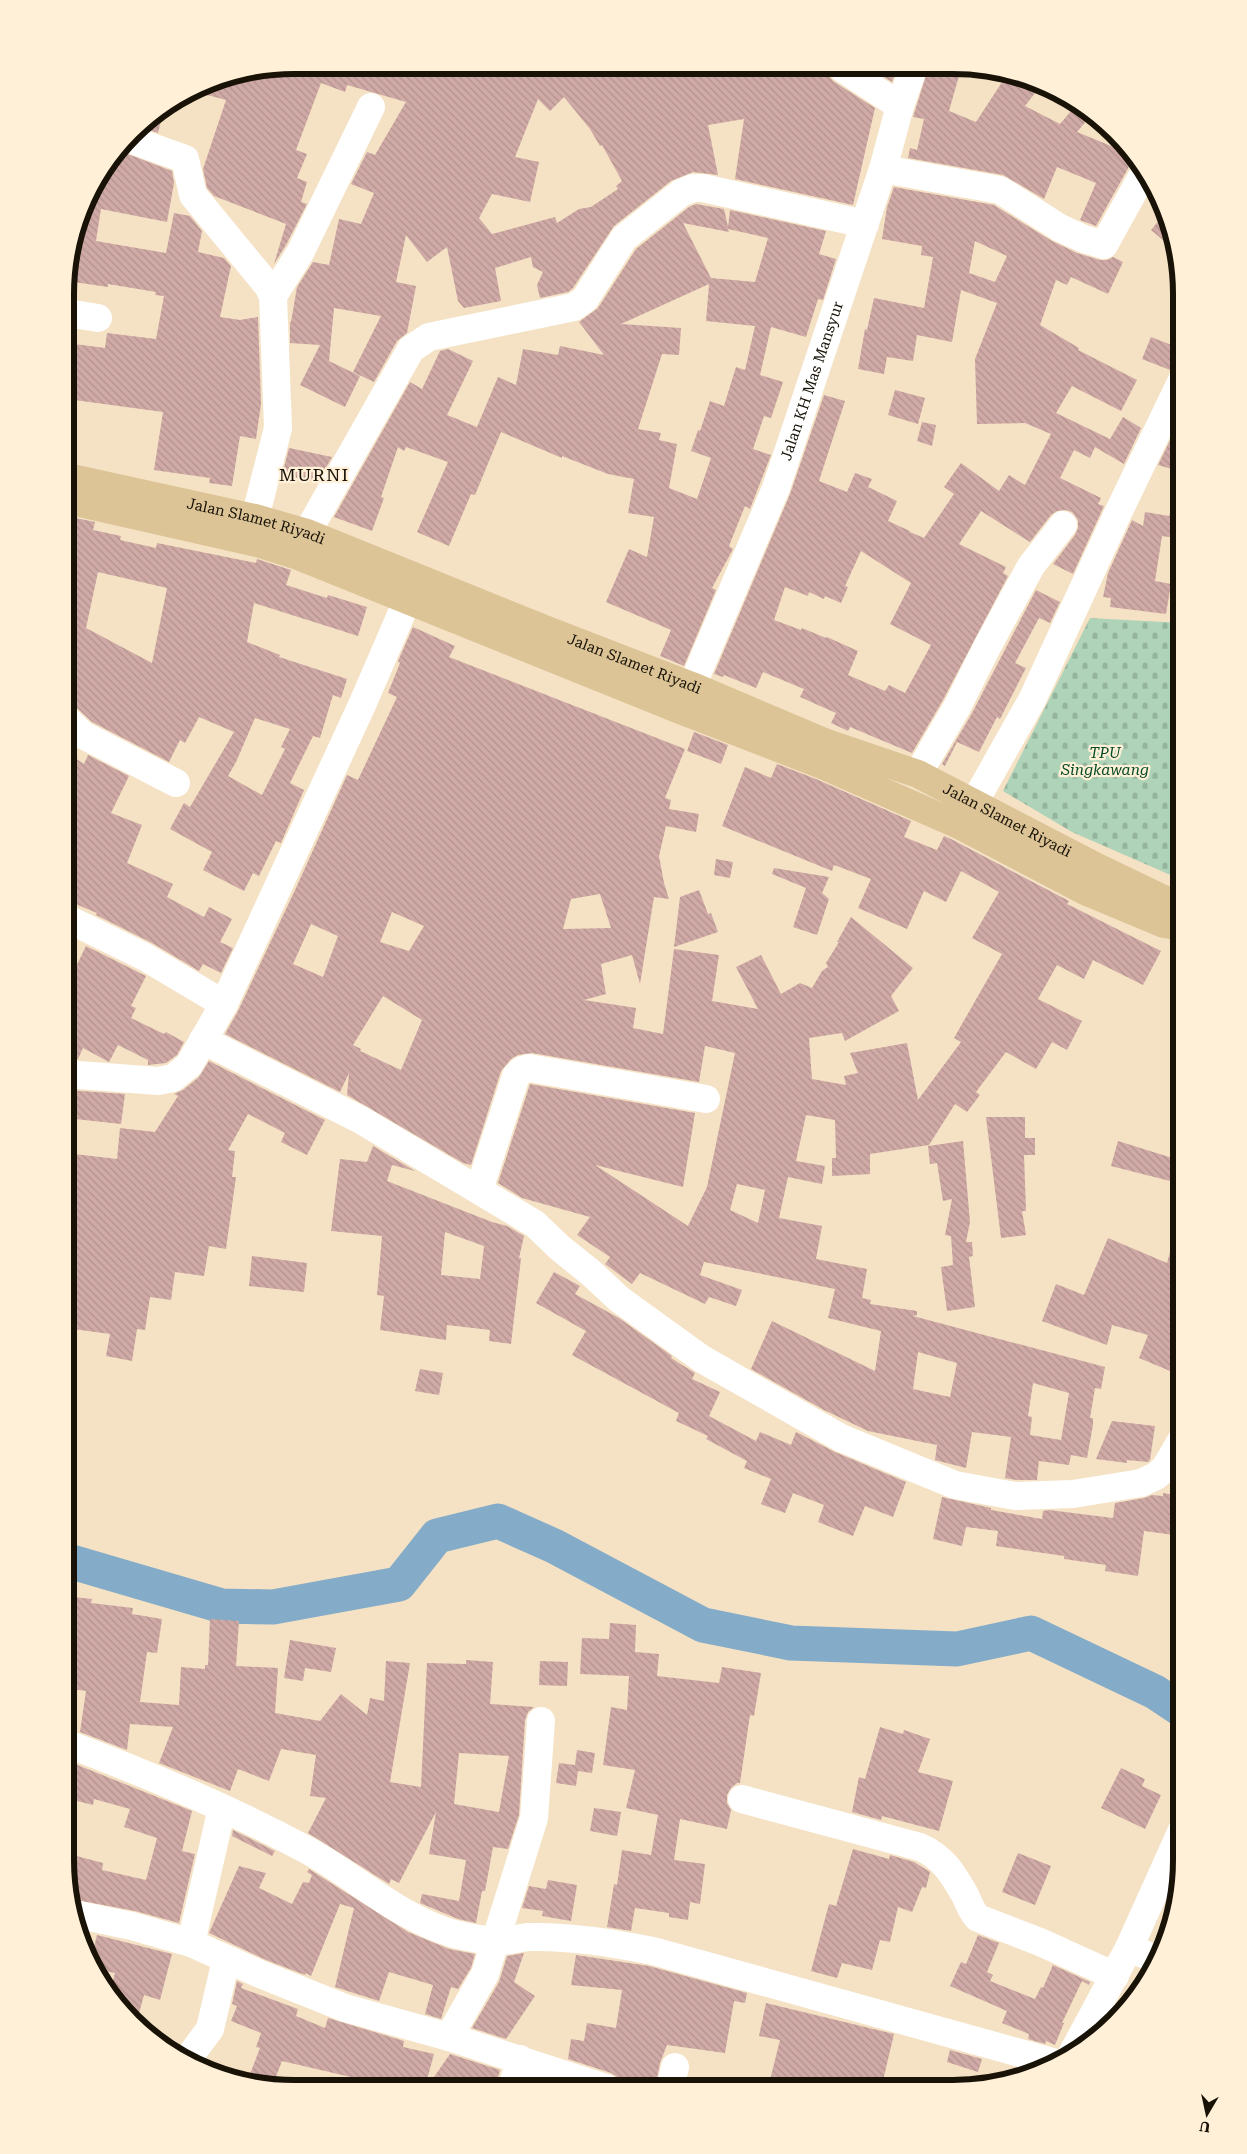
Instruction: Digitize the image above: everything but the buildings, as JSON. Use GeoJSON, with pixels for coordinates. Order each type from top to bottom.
{"type":"FeatureCollection","features":[{"type":"Feature","properties":{"kind":"main road","name":"Jalan Slamet Riyadi"},"geometry":{"type":"LineString","coordinates":[[74,479],[255,518],[406,600],[822,765],[961,826],[1085,891],[1164,924],[1173,926]]}},
{"type":"Feature","properties":{"kind":"main road","name":"Jalan Slamet Riyadi"},"geometry":{"type":"LineString","coordinates":[[74,502],[256,543],[303,544],[511,616],[692,686],[824,742],[918,774],[1166,900],[1173,901]]}},
{"type":"Feature","properties":{"kind":"street"},"geometry":{"type":"LineString","coordinates":[[851,74],[900,106]]}},
{"type":"Feature","properties":{"kind":"street","name":"Jalan KH Mas Mansyur"},"geometry":{"type":"LineString","coordinates":[[692,686],[776,488],[883,169],[900,106],[911,74]]}},
{"type":"Feature","properties":{"kind":"street"},"geometry":{"type":"LineString","coordinates":[[273,296],[300,253],[371,107]]}},
{"type":"Feature","properties":{"kind":"street"},"geometry":{"type":"LineString","coordinates":[[133,143],[185,159],[193,196],[268,286],[273,296],[278,428],[255,518]]}},
{"type":"Feature","properties":{"kind":"street"},"geometry":{"type":"LineString","coordinates":[[883,169],[1000,190],[1060,228],[1084,239],[1104,245],[1141,179]]}},
{"type":"Feature","properties":{"kind":"street"},"geometry":{"type":"LineString","coordinates":[[303,544],[411,349],[429,337],[574,307],[585,298],[624,238],[681,192],[693,188],[703,188],[865,224]]}},
{"type":"Feature","properties":{"kind":"street"},"geometry":{"type":"LineString","coordinates":[[74,314],[98,318]]}},
{"type":"Feature","properties":{"kind":"street"},"geometry":{"type":"LineString","coordinates":[[974,804],[1032,700],[1173,399]]}},
{"type":"Feature","properties":{"kind":"street"},"geometry":{"type":"LineString","coordinates":[[918,774],[957,708],[987,647],[1031,566],[1063,525]]}},
{"type":"Feature","properties":{"kind":"street"},"geometry":{"type":"LineString","coordinates":[[74,1075],[158,1081],[180,1074],[189,1065],[224,1004],[362,705],[406,600]]}},
{"type":"Feature","properties":{"kind":"street"},"geometry":{"type":"LineString","coordinates":[[74,726],[82,734],[176,783]]}},
{"type":"Feature","properties":{"kind":"street"},"geometry":{"type":"LineString","coordinates":[[74,922],[146,957],[224,1004]]}},
{"type":"Feature","properties":{"kind":"street"},"geometry":{"type":"LineString","coordinates":[[203,1040],[361,1120],[534,1224],[619,1299],[702,1359],[841,1438],[955,1485],[1015,1496],[1073,1494],[1141,1483],[1156,1476],[1165,1468],[1173,1454]]}},
{"type":"Feature","properties":{"kind":"street"},"geometry":{"type":"LineString","coordinates":[[479,1190],[516,1076],[522,1070],[529,1068],[706,1099]]}},
{"type":"Feature","properties":{"kind":"street"},"geometry":{"type":"LineString","coordinates":[[449,2037],[484,1974],[534,1818],[542,1721]]}},
{"type":"Feature","properties":{"kind":"street"},"geometry":{"type":"LineString","coordinates":[[74,1746],[129,1767],[256,1823],[309,1852],[424,1923],[455,1934],[496,1941],[529,1937],[602,1941],[653,1951],[1047,2060]]}},
{"type":"Feature","properties":{"kind":"street"},"geometry":{"type":"LineString","coordinates":[[742,1799],[920,1847],[934,1853],[945,1864],[966,1896],[971,1910],[978,1918],[1040,1942],[1115,1976]]}},
{"type":"Feature","properties":{"kind":"street"},"geometry":{"type":"LineString","coordinates":[[191,1943],[222,1808]]}},
{"type":"Feature","properties":{"kind":"street"},"geometry":{"type":"LineString","coordinates":[[1079,2040],[1129,1948],[1168,1889],[1173,1868]]}},
{"type":"Feature","properties":{"kind":"street"},"geometry":{"type":"LineString","coordinates":[[81,1915],[132,1926],[191,1943],[226,1960],[346,2008],[449,2037],[582,2080]]}},
{"type":"Feature","properties":{"kind":"street"},"geometry":{"type":"LineString","coordinates":[[1129,1948],[1151,1957]]}},
{"type":"Feature","properties":{"kind":"street"},"geometry":{"type":"LineString","coordinates":[[191,2055],[210,2029],[226,1960]]}},
{"type":"Feature","properties":{"kind":"street"},"geometry":{"type":"LineString","coordinates":[[514,2080],[520,2059]]}},
{"type":"Feature","properties":{"kind":"green space","name":"TPU Singkawang"},"geometry":{"type":"Polygon","coordinates":[[[1090,618],[1173,623],[1173,876],[1072,832],[1003,791],[1090,618]]]}},
{"type":"Feature","properties":{"kind":"waterway"},"geometry":{"type":"LineString","coordinates":[[74,1563],[222,1606],[273,1607],[399,1584],[437,1536],[498,1521],[554,1546],[703,1625],[791,1643],[957,1649],[1031,1633],[1155,1692],[1173,1704]]}},
{"type":"Feature","properties":{"kind":"district","name":"MURNI"},"geometry":{"type":"Point","coordinates":[314,474]}}]}
